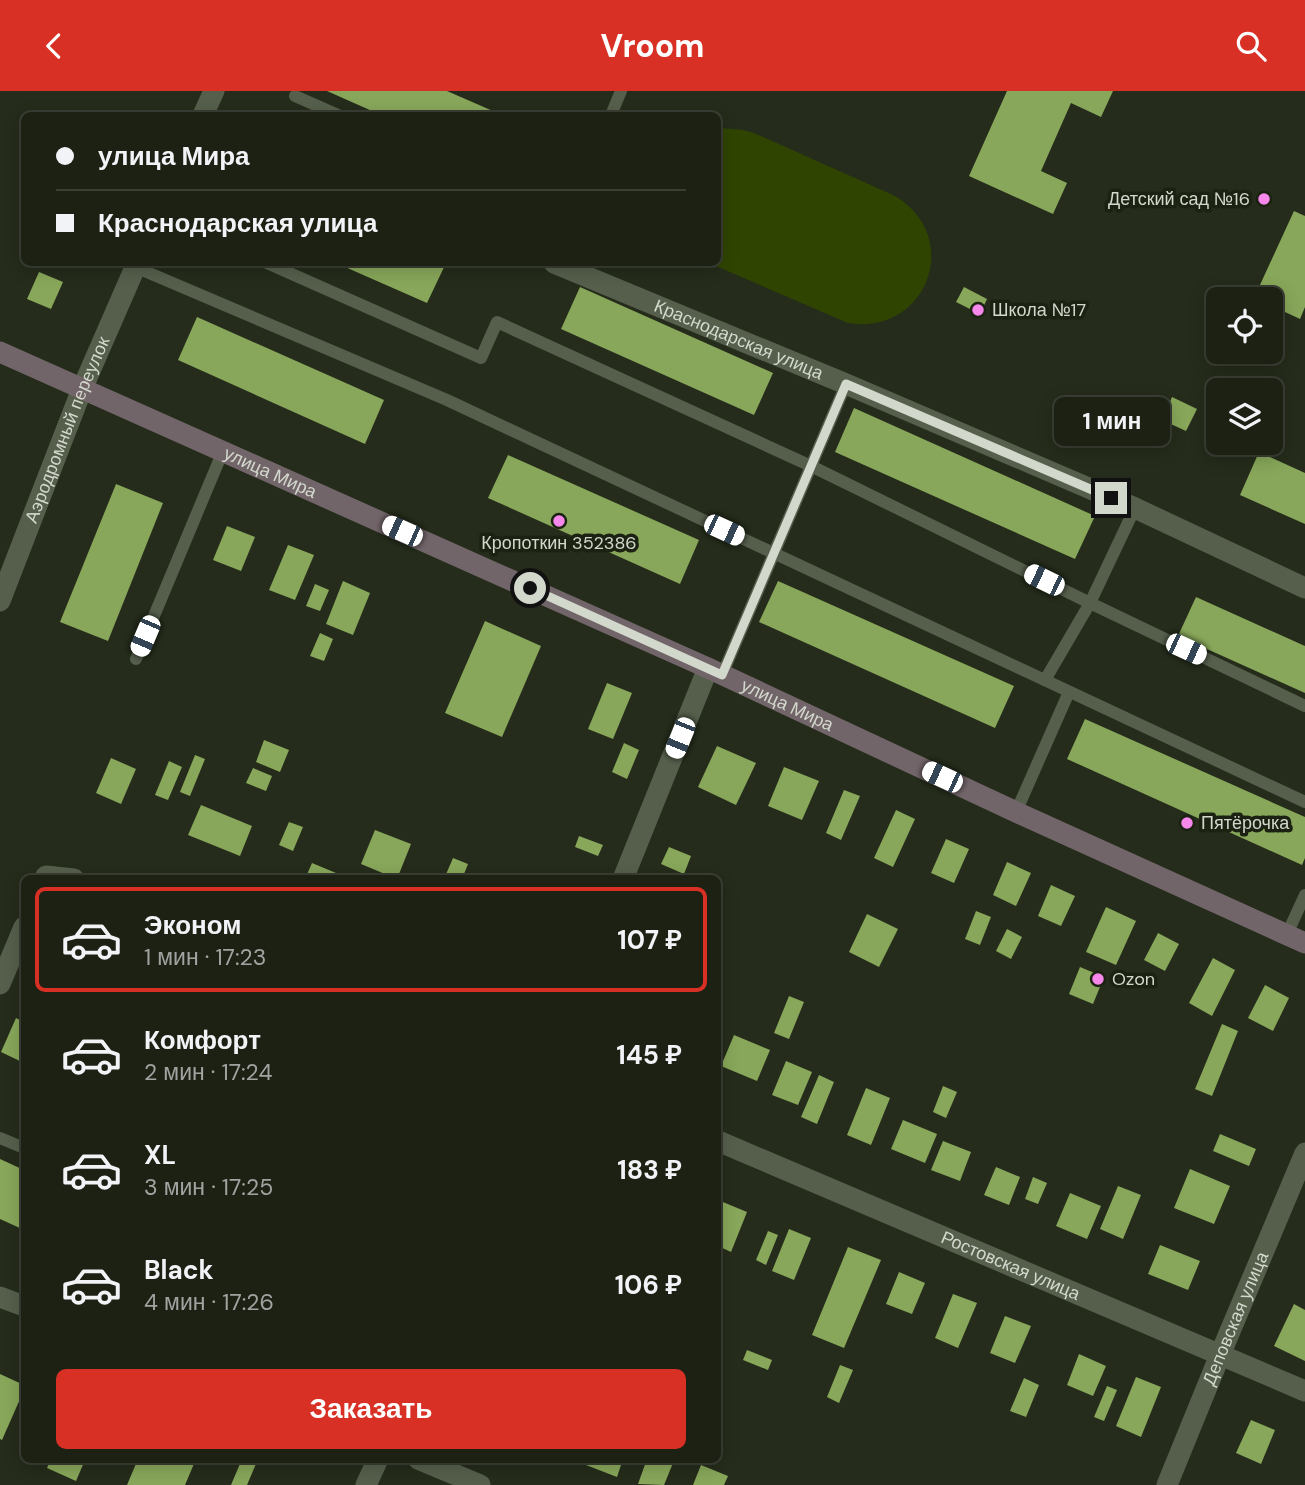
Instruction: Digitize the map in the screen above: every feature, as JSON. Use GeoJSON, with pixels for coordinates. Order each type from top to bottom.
{"type":"FeatureCollection","features":[{"type":"Feature","properties":{"kind":"main road","name":"улица Мира"},"geometry":{"type":"LineString","coordinates":[[0,352],[715,671],[1296,939]]}},
{"type":"Feature","properties":{"kind":"street","name":"Аэродромный переулок"},"geometry":{"type":"LineString","coordinates":[[0,601],[82,389],[136,266]]}},
{"type":"Feature","properties":{"kind":"street","name":"Краснодарская улица"},"geometry":{"type":"LineString","coordinates":[[561,266],[1135,508],[1305,588]]}},
{"type":"Feature","properties":{"kind":"street"},"geometry":{"type":"LineString","coordinates":[[625,875],[715,671]]}},
{"type":"Feature","properties":{"kind":"street"},"geometry":{"type":"LineString","coordinates":[[0,984],[21,934]]}},
{"type":"Feature","properties":{"kind":"street","name":"Ростовская улица"},"geometry":{"type":"LineString","coordinates":[[721,1143],[1305,1391]]}},
{"type":"Feature","properties":{"kind":"street","name":"Деповская улица"},"geometry":{"type":"LineString","coordinates":[[1167,1485],[1305,1153]]}},
{"type":"Feature","properties":{"kind":"street"},"geometry":{"type":"LineString","coordinates":[[0,1297],[21,1305]]}},
{"type":"Feature","properties":{"kind":"street"},"geometry":{"type":"LineString","coordinates":[[366,1485],[375,1463]]}},
{"type":"Feature","properties":{"kind":"street"},"geometry":{"type":"LineString","coordinates":[[428,1463],[480,1485]]}},
{"type":"Feature","properties":{"kind":"lane"},"geometry":{"type":"LineString","coordinates":[[612,112],[621,91]]}},
{"type":"Feature","properties":{"kind":"lane"},"geometry":{"type":"LineString","coordinates":[[295,96],[331,112]]}},
{"type":"Feature","properties":{"kind":"lane"},"geometry":{"type":"LineString","coordinates":[[138,266],[447,400],[1305,802]]}},
{"type":"Feature","properties":{"kind":"lane"},"geometry":{"type":"LineString","coordinates":[[274,266],[481,358],[497,322],[811,466],[1305,706]]}},
{"type":"Feature","properties":{"kind":"lane"},"geometry":{"type":"LineString","coordinates":[[715,671],[774,553],[846,384]]}},
{"type":"Feature","properties":{"kind":"lane"},"geometry":{"type":"LineString","coordinates":[[136,659],[223,451]]}},
{"type":"Feature","properties":{"kind":"lane"},"geometry":{"type":"LineString","coordinates":[[1045,680],[1090,603],[1135,508]]}},
{"type":"Feature","properties":{"kind":"lane"},"geometry":{"type":"LineString","coordinates":[[1016,812],[1069,692]]}},
{"type":"Feature","properties":{"kind":"lane"},"geometry":{"type":"LineString","coordinates":[[1296,939],[1305,895]]}},
{"type":"Feature","properties":{"kind":"lane"},"geometry":{"type":"LineString","coordinates":[[0,1138],[21,1148]]}},
{"type":"Feature","properties":{"kind":"green space"},"geometry":{"type":"Polygon","coordinates":[[[721,128],[754,133],[893,195],[915,212],[927,233],[931,256],[928,279],[917,298],[899,314],[876,323],[848,323],[716,266],[721,266],[721,128]]]}},
{"type":"Feature","properties":{"kind":"building"},"geometry":{"type":"Polygon","coordinates":[[[327,91],[447,91],[495,112],[374,112],[327,91]]]}},
{"type":"Feature","properties":{"kind":"building"},"geometry":{"type":"Polygon","coordinates":[[[1007,91],[1113,91],[1101,117],[1071,103],[1041,171],[1067,183],[1053,214],[969,176],[1007,91]]]}},
{"type":"Feature","properties":{"kind":"building"},"geometry":{"type":"Polygon","coordinates":[[[1294,211],[1305,216],[1305,307],[1300,319],[1283,311],[1283,287],[1259,287],[1294,211]]]}},
{"type":"Feature","properties":{"kind":"building"},"geometry":{"type":"Polygon","coordinates":[[[343,266],[445,266],[427,303],[343,266]]]}},
{"type":"Feature","properties":{"kind":"building"},"geometry":{"type":"Polygon","coordinates":[[[39,272],[63,282],[51,309],[27,299],[39,272]]]}},
{"type":"Feature","properties":{"kind":"building"},"geometry":{"type":"Polygon","coordinates":[[[580,287],[773,373],[754,415],[561,329],[580,287]]]}},
{"type":"Feature","properties":{"kind":"building"},"geometry":{"type":"Polygon","coordinates":[[[964,287],[987,299],[980,314],[956,302],[964,287]]]}},
{"type":"Feature","properties":{"kind":"building"},"geometry":{"type":"Polygon","coordinates":[[[197,317],[384,400],[365,444],[178,360],[197,317]]]}},
{"type":"Feature","properties":{"kind":"building"},"geometry":{"type":"Polygon","coordinates":[[[1172,397],[1197,409],[1186,431],[1162,420],[1172,397]]]}},
{"type":"Feature","properties":{"kind":"building"},"geometry":{"type":"Polygon","coordinates":[[[854,408],[1095,516],[1075,559],[835,452],[854,408]]]}},
{"type":"Feature","properties":{"kind":"building"},"geometry":{"type":"Polygon","coordinates":[[[508,455],[699,540],[680,584],[488,498],[508,455]]]}},
{"type":"Feature","properties":{"kind":"building"},"geometry":{"type":"Polygon","coordinates":[[[1258,455],[1266,455],[1305,473],[1305,524],[1240,495],[1258,455]]]}},
{"type":"Feature","properties":{"kind":"building"},"geometry":{"type":"Polygon","coordinates":[[[116,484],[163,503],[108,641],[60,622],[116,484]]]}},
{"type":"Feature","properties":{"kind":"building"},"geometry":{"type":"Polygon","coordinates":[[[227,526],[255,537],[241,571],[213,560],[227,526]]]}},
{"type":"Feature","properties":{"kind":"building"},"geometry":{"type":"Polygon","coordinates":[[[288,545],[314,555],[295,600],[269,590],[288,545]]]}},
{"type":"Feature","properties":{"kind":"building"},"geometry":{"type":"Polygon","coordinates":[[[343,581],[370,593],[353,635],[326,624],[343,581]]]}},
{"type":"Feature","properties":{"kind":"building"},"geometry":{"type":"Polygon","coordinates":[[[778,581],[1014,686],[995,728],[759,622],[778,581]]]}},
{"type":"Feature","properties":{"kind":"building"},"geometry":{"type":"Polygon","coordinates":[[[315,584],[329,590],[320,611],[306,606],[315,584]]]}},
{"type":"Feature","properties":{"kind":"building"},"geometry":{"type":"Polygon","coordinates":[[[1196,597],[1305,646],[1305,693],[1178,636],[1196,597]]]}},
{"type":"Feature","properties":{"kind":"building"},"geometry":{"type":"Polygon","coordinates":[[[485,621],[541,646],[502,737],[445,713],[485,621]]]}},
{"type":"Feature","properties":{"kind":"building"},"geometry":{"type":"Polygon","coordinates":[[[320,633],[333,639],[324,661],[310,656],[320,633]]]}},
{"type":"Feature","properties":{"kind":"building"},"geometry":{"type":"Polygon","coordinates":[[[607,683],[632,693],[613,739],[588,729],[607,683]]]}},
{"type":"Feature","properties":{"kind":"building"},"geometry":{"type":"Polygon","coordinates":[[[1085,719],[1305,817],[1305,858],[1302,865],[1067,759],[1085,719]]]}},
{"type":"Feature","properties":{"kind":"building"},"geometry":{"type":"Polygon","coordinates":[[[264,740],[289,750],[280,772],[256,762],[264,740]]]}},
{"type":"Feature","properties":{"kind":"building"},"geometry":{"type":"Polygon","coordinates":[[[624,743],[639,750],[627,779],[612,772],[624,743]]]}},
{"type":"Feature","properties":{"kind":"building"},"geometry":{"type":"Polygon","coordinates":[[[717,746],[756,763],[736,805],[698,787],[717,746]]]}},
{"type":"Feature","properties":{"kind":"building"},"geometry":{"type":"Polygon","coordinates":[[[195,755],[205,759],[190,796],[180,792],[195,755]]]}},
{"type":"Feature","properties":{"kind":"building"},"geometry":{"type":"Polygon","coordinates":[[[111,758],[136,769],[121,804],[96,793],[111,758]]]}},
{"type":"Feature","properties":{"kind":"building"},"geometry":{"type":"Polygon","coordinates":[[[169,761],[182,767],[168,800],[155,795],[169,761]]]}},
{"type":"Feature","properties":{"kind":"building"},"geometry":{"type":"Polygon","coordinates":[[[784,767],[819,781],[802,820],[768,806],[784,767]]]}},
{"type":"Feature","properties":{"kind":"building"},"geometry":{"type":"Polygon","coordinates":[[[253,768],[272,776],[266,791],[246,783],[253,768]]]}},
{"type":"Feature","properties":{"kind":"building"},"geometry":{"type":"Polygon","coordinates":[[[844,790],[860,796],[841,840],[826,833],[844,790]]]}},
{"type":"Feature","properties":{"kind":"building"},"geometry":{"type":"Polygon","coordinates":[[[201,805],[252,826],[240,856],[188,835],[201,805]]]}},
{"type":"Feature","properties":{"kind":"building"},"geometry":{"type":"Polygon","coordinates":[[[896,810],[915,819],[893,867],[874,858],[896,810]]]}},
{"type":"Feature","properties":{"kind":"building"},"geometry":{"type":"Polygon","coordinates":[[[289,822],[303,827],[293,851],[279,845],[289,822]]]}},
{"type":"Feature","properties":{"kind":"building"},"geometry":{"type":"Polygon","coordinates":[[[375,830],[411,844],[399,875],[387,875],[361,864],[375,830]]]}},
{"type":"Feature","properties":{"kind":"building"},"geometry":{"type":"Polygon","coordinates":[[[579,836],[603,845],[598,856],[575,847],[579,836]]]}},
{"type":"Feature","properties":{"kind":"building"},"geometry":{"type":"Polygon","coordinates":[[[946,839],[969,849],[954,883],[931,873],[946,839]]]}},
{"type":"Feature","properties":{"kind":"building"},"geometry":{"type":"Polygon","coordinates":[[[669,847],[691,856],[684,874],[661,864],[669,847]]]}},
{"type":"Feature","properties":{"kind":"building"},"geometry":{"type":"Polygon","coordinates":[[[453,858],[468,864],[464,875],[446,875],[453,858]]]}},
{"type":"Feature","properties":{"kind":"building"},"geometry":{"type":"Polygon","coordinates":[[[1007,862],[1031,873],[1016,906],[993,895],[1007,862]]]}},
{"type":"Feature","properties":{"kind":"building"},"geometry":{"type":"Polygon","coordinates":[[[312,863],[336,873],[335,875],[307,875],[312,863]]]}},
{"type":"Feature","properties":{"kind":"building"},"geometry":{"type":"Polygon","coordinates":[[[1051,885],[1075,896],[1061,926],[1038,916],[1051,885]]]}},
{"type":"Feature","properties":{"kind":"building"},"geometry":{"type":"Polygon","coordinates":[[[1106,907],[1136,921],[1116,965],[1086,952],[1106,907]]]}},
{"type":"Feature","properties":{"kind":"building"},"geometry":{"type":"Polygon","coordinates":[[[976,911],[991,917],[980,945],[965,939],[976,911]]]}},
{"type":"Feature","properties":{"kind":"building"},"geometry":{"type":"Polygon","coordinates":[[[867,914],[898,929],[879,967],[849,952],[867,914]]]}},
{"type":"Feature","properties":{"kind":"building"},"geometry":{"type":"Polygon","coordinates":[[[1007,929],[1022,937],[1011,959],[996,951],[1007,929]]]}},
{"type":"Feature","properties":{"kind":"building"},"geometry":{"type":"Polygon","coordinates":[[[1158,933],[1179,944],[1165,971],[1144,960],[1158,933]]]}},
{"type":"Feature","properties":{"kind":"building"},"geometry":{"type":"Polygon","coordinates":[[[1213,958],[1235,970],[1212,1016],[1189,1003],[1213,958]]]}},
{"type":"Feature","properties":{"kind":"building"},"geometry":{"type":"Polygon","coordinates":[[[1080,967],[1104,977],[1093,1004],[1069,994],[1080,967]]]}},
{"type":"Feature","properties":{"kind":"building"},"geometry":{"type":"Polygon","coordinates":[[[1265,985],[1289,998],[1273,1031],[1248,1018],[1265,985]]]}},
{"type":"Feature","properties":{"kind":"building"},"geometry":{"type":"Polygon","coordinates":[[[789,996],[804,1002],[789,1039],[774,1033],[789,996]]]}},
{"type":"Feature","properties":{"kind":"building"},"geometry":{"type":"Polygon","coordinates":[[[16,1018],[21,1020],[21,1062],[1,1052],[16,1018]]]}},
{"type":"Feature","properties":{"kind":"building"},"geometry":{"type":"Polygon","coordinates":[[[1222,1024],[1238,1031],[1212,1096],[1195,1089],[1222,1024]]]}},
{"type":"Feature","properties":{"kind":"building"},"geometry":{"type":"Polygon","coordinates":[[[734,1035],[770,1050],[757,1081],[721,1066],[734,1035]]]}},
{"type":"Feature","properties":{"kind":"building"},"geometry":{"type":"Polygon","coordinates":[[[786,1061],[812,1072],[798,1105],[772,1095],[786,1061]]]}},
{"type":"Feature","properties":{"kind":"building"},"geometry":{"type":"Polygon","coordinates":[[[819,1075],[834,1082],[817,1124],[801,1117],[819,1075]]]}},
{"type":"Feature","properties":{"kind":"building"},"geometry":{"type":"Polygon","coordinates":[[[943,1086],[957,1092],[946,1118],[933,1112],[943,1086]]]}},
{"type":"Feature","properties":{"kind":"building"},"geometry":{"type":"Polygon","coordinates":[[[866,1088],[890,1098],[871,1145],[847,1135],[866,1088]]]}},
{"type":"Feature","properties":{"kind":"building"},"geometry":{"type":"Polygon","coordinates":[[[903,1120],[937,1134],[925,1163],[891,1149],[903,1120]]]}},
{"type":"Feature","properties":{"kind":"building"},"geometry":{"type":"Polygon","coordinates":[[[1220,1134],[1256,1149],[1249,1166],[1213,1151],[1220,1134]]]}},
{"type":"Feature","properties":{"kind":"building"},"geometry":{"type":"Polygon","coordinates":[[[943,1141],[971,1152],[960,1181],[931,1170],[943,1141]]]}},
{"type":"Feature","properties":{"kind":"building"},"geometry":{"type":"Polygon","coordinates":[[[0,1159],[21,1169],[21,1229],[0,1219],[0,1159]]]}},
{"type":"Feature","properties":{"kind":"building"},"geometry":{"type":"Polygon","coordinates":[[[996,1167],[1020,1177],[1009,1205],[984,1195],[996,1167]]]}},
{"type":"Feature","properties":{"kind":"building"},"geometry":{"type":"Polygon","coordinates":[[[1190,1169],[1230,1186],[1214,1224],[1174,1208],[1190,1169]]]}},
{"type":"Feature","properties":{"kind":"building"},"geometry":{"type":"Polygon","coordinates":[[[1033,1177],[1047,1183],[1038,1204],[1025,1199],[1033,1177]]]}},
{"type":"Feature","properties":{"kind":"building"},"geometry":{"type":"Polygon","coordinates":[[[1118,1186],[1141,1195],[1123,1239],[1100,1229],[1118,1186]]]}},
{"type":"Feature","properties":{"kind":"building"},"geometry":{"type":"Polygon","coordinates":[[[1070,1193],[1101,1206],[1087,1239],[1056,1226],[1070,1193]]]}},
{"type":"Feature","properties":{"kind":"building"},"geometry":{"type":"Polygon","coordinates":[[[721,1201],[747,1212],[731,1252],[721,1247],[721,1201]]]}},
{"type":"Feature","properties":{"kind":"building"},"geometry":{"type":"Polygon","coordinates":[[[789,1229],[811,1238],[794,1280],[772,1271],[789,1229]]]}},
{"type":"Feature","properties":{"kind":"building"},"geometry":{"type":"Polygon","coordinates":[[[768,1231],[778,1235],[766,1265],[756,1260],[768,1231]]]}},
{"type":"Feature","properties":{"kind":"building"},"geometry":{"type":"Polygon","coordinates":[[[1160,1245],[1200,1261],[1188,1290],[1148,1274],[1160,1245]]]}},
{"type":"Feature","properties":{"kind":"building"},"geometry":{"type":"Polygon","coordinates":[[[848,1247],[881,1260],[844,1348],[812,1335],[848,1247]]]}},
{"type":"Feature","properties":{"kind":"building"},"geometry":{"type":"Polygon","coordinates":[[[899,1272],[925,1283],[912,1314],[886,1304],[899,1272]]]}},
{"type":"Feature","properties":{"kind":"building"},"geometry":{"type":"Polygon","coordinates":[[[953,1294],[977,1303],[958,1348],[935,1338],[953,1294]]]}},
{"type":"Feature","properties":{"kind":"building"},"geometry":{"type":"Polygon","coordinates":[[[1294,1304],[1305,1310],[1305,1361],[1274,1346],[1294,1304]]]}},
{"type":"Feature","properties":{"kind":"building"},"geometry":{"type":"Polygon","coordinates":[[[1005,1316],[1031,1326],[1015,1363],[990,1353],[1005,1316]]]}},
{"type":"Feature","properties":{"kind":"building"},"geometry":{"type":"Polygon","coordinates":[[[747,1350],[772,1360],[768,1370],[743,1360],[747,1350]]]}},
{"type":"Feature","properties":{"kind":"building"},"geometry":{"type":"Polygon","coordinates":[[[1079,1354],[1106,1366],[1093,1396],[1067,1385],[1079,1354]]]}},
{"type":"Feature","properties":{"kind":"building"},"geometry":{"type":"Polygon","coordinates":[[[840,1365],[853,1370],[839,1403],[827,1397],[840,1365]]]}},
{"type":"Feature","properties":{"kind":"building"},"geometry":{"type":"Polygon","coordinates":[[[0,1374],[21,1384],[21,1397],[2,1440],[0,1374]]]}},
{"type":"Feature","properties":{"kind":"building"},"geometry":{"type":"Polygon","coordinates":[[[1136,1377],[1161,1387],[1141,1437],[1116,1426],[1136,1377]]]}},
{"type":"Feature","properties":{"kind":"building"},"geometry":{"type":"Polygon","coordinates":[[[1024,1378],[1039,1385],[1026,1417],[1010,1411],[1024,1378]]]}},
{"type":"Feature","properties":{"kind":"building"},"geometry":{"type":"Polygon","coordinates":[[[1107,1386],[1117,1390],[1104,1421],[1094,1417],[1107,1386]]]}},
{"type":"Feature","properties":{"kind":"building"},"geometry":{"type":"Polygon","coordinates":[[[1251,1420],[1275,1430],[1261,1464],[1236,1453],[1251,1420]]]}},
{"type":"Feature","properties":{"kind":"building"},"geometry":{"type":"Polygon","coordinates":[[[49,1463],[84,1463],[76,1481],[47,1468],[49,1463]]]}},
{"type":"Feature","properties":{"kind":"building"},"geometry":{"type":"Polygon","coordinates":[[[136,1463],[194,1463],[185,1485],[127,1485],[136,1463]]]}},
{"type":"Feature","properties":{"kind":"building"},"geometry":{"type":"Polygon","coordinates":[[[240,1463],[256,1463],[247,1485],[231,1485],[240,1463]]]}},
{"type":"Feature","properties":{"kind":"building"},"geometry":{"type":"Polygon","coordinates":[[[587,1463],[622,1463],[617,1477],[587,1463]]]}},
{"type":"Feature","properties":{"kind":"building"},"geometry":{"type":"Polygon","coordinates":[[[646,1463],[673,1463],[664,1485],[638,1484],[646,1463]]]}},
{"type":"Feature","properties":{"kind":"building"},"geometry":{"type":"Polygon","coordinates":[[[701,1465],[728,1476],[724,1485],[693,1485],[701,1465]]]}},
{"type":"Feature","properties":{"kind":"place","name":"Детский сад №16"},"geometry":{"type":"Point","coordinates":[1264,199]}},
{"type":"Feature","properties":{"kind":"place","name":"Школа №17"},"geometry":{"type":"Point","coordinates":[978,310]}},
{"type":"Feature","properties":{"kind":"place","name":"Кропоткин 352386"},"geometry":{"type":"Point","coordinates":[559,521]}},
{"type":"Feature","properties":{"kind":"place","name":"Пятёрочка"},"geometry":{"type":"Point","coordinates":[1187,823]}},
{"type":"Feature","properties":{"kind":"place","name":"Ozon"},"geometry":{"type":"Point","coordinates":[1098,979]}},
{"type":"Feature","properties":{"kind":"route"},"geometry":{"type":"LineString","coordinates":[[530,588],[722,675],[846,384],[1111,498]]}}]}
